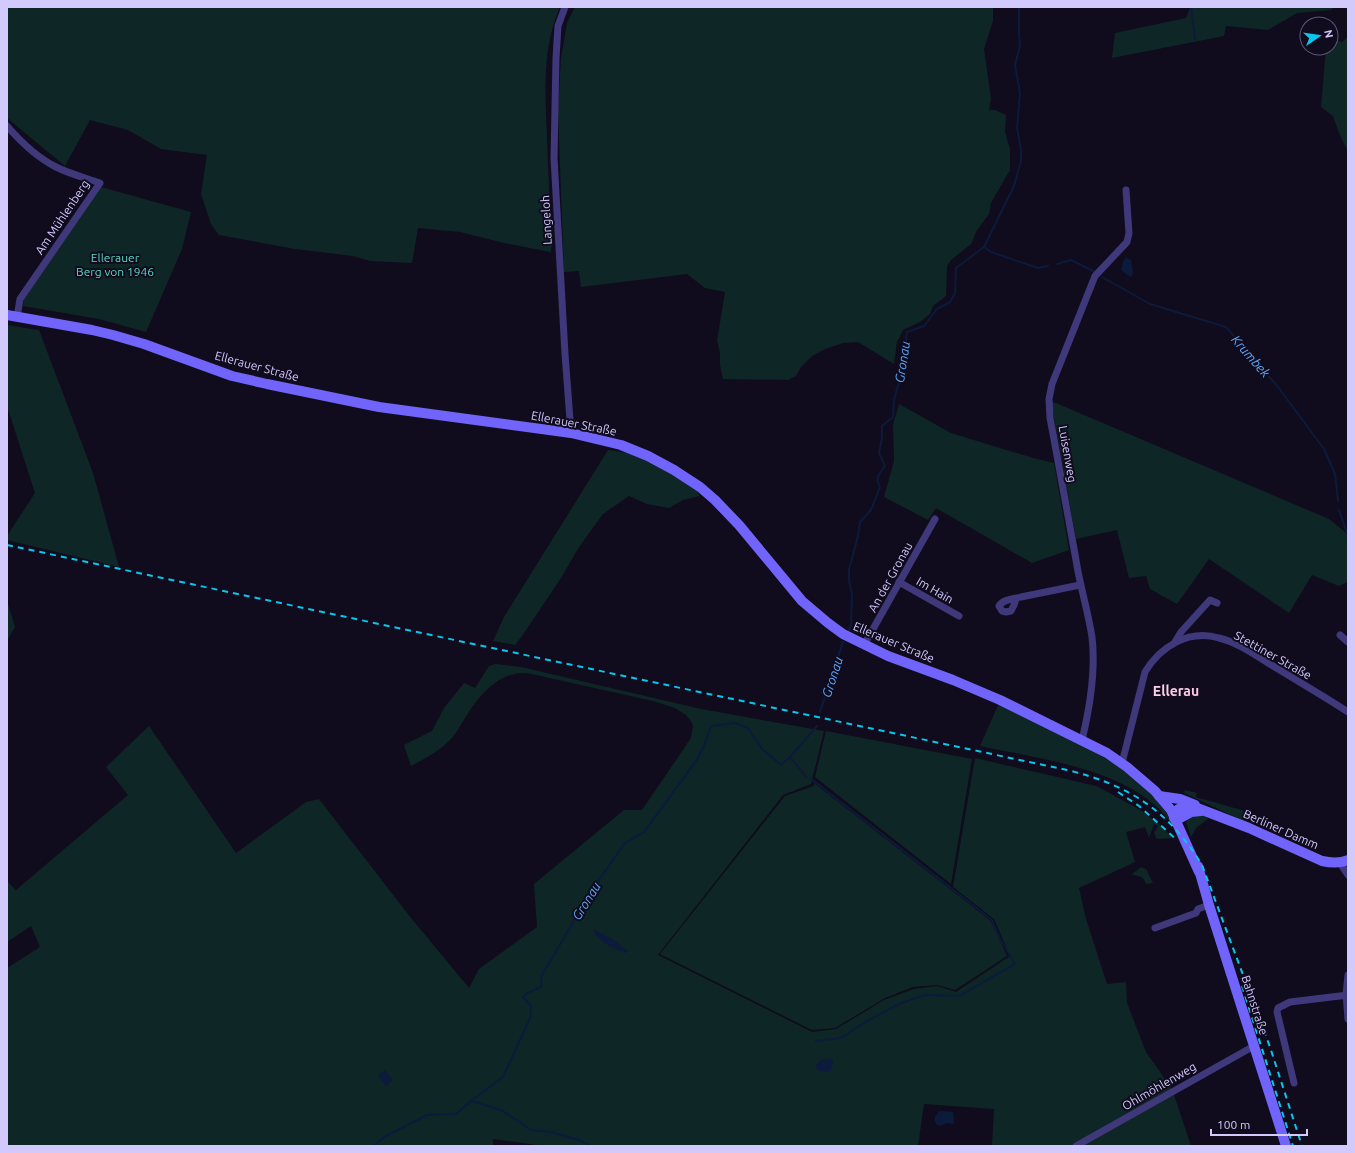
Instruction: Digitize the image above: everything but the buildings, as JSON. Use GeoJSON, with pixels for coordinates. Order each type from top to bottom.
{"type":"FeatureCollection","features":[{"type":"Feature","properties":{"kind":"main road","name":"Ellerauer Straße"},"geometry":{"type":"LineString","coordinates":[[12,316],[92,330],[144,344],[232,376],[379,407],[571,433],[621,446],[648,456],[674,470],[700,487],[715,500],[739,525],[802,601],[828,624],[864,645],[910,665],[954,680],[1107,753],[1122,763],[1159,796],[1175,815]]}},
{"type":"Feature","properties":{"kind":"main road"},"geometry":{"type":"LineString","coordinates":[[1159,796],[1186,800],[1205,810]]}},
{"type":"Feature","properties":{"kind":"main road","name":"Berliner Damm"},"geometry":{"type":"LineString","coordinates":[[1175,815],[1180,808],[1192,806],[1262,834],[1322,861],[1330,863],[1344,861]]}},
{"type":"Feature","properties":{"kind":"main road","name":"Bahnstraße"},"geometry":{"type":"LineString","coordinates":[[1175,815],[1199,872],[1286,1146]]}},
{"type":"Feature","properties":{"kind":"street","name":"Langeloh"},"geometry":{"type":"LineString","coordinates":[[566,7],[558,26],[554,158],[571,433]]}},
{"type":"Feature","properties":{"kind":"street","name":"Am Mühlenberg"},"geometry":{"type":"LineString","coordinates":[[7,126],[41,158],[56,167],[100,183],[20,298],[12,316]]}},
{"type":"Feature","properties":{"kind":"street","name":"Luisenweg"},"geometry":{"type":"LineString","coordinates":[[1082,740],[1088,718],[1093,661],[1089,620],[1080,585],[1050,418],[1049,399],[1052,384],[1095,276],[1127,242],[1129,233],[1126,190]]}},
{"type":"Feature","properties":{"kind":"street","name":"An der Gronau"},"geometry":{"type":"LineString","coordinates":[[864,645],[934,519]]}},
{"type":"Feature","properties":{"kind":"street","name":"Im Hain"},"geometry":{"type":"LineString","coordinates":[[899,582],[959,616]]}},
{"type":"Feature","properties":{"kind":"street"},"geometry":{"type":"LineString","coordinates":[[1016,599],[1080,585]]}},
{"type":"Feature","properties":{"kind":"street"},"geometry":{"type":"LineString","coordinates":[[1175,642],[1181,632],[1210,600],[1217,604]]}},
{"type":"Feature","properties":{"kind":"street","name":"Stettiner Straße"},"geometry":{"type":"LineString","coordinates":[[1122,763],[1145,672],[1152,661],[1162,651],[1175,642],[1190,637],[1205,635],[1219,638],[1242,648],[1348,712]]}},
{"type":"Feature","properties":{"kind":"street"},"geometry":{"type":"LineString","coordinates":[[1340,635],[1348,642]]}},
{"type":"Feature","properties":{"kind":"street"},"geometry":{"type":"LineString","coordinates":[[1344,861],[1348,875]]}},
{"type":"Feature","properties":{"kind":"street"},"geometry":{"type":"LineString","coordinates":[[1155,928],[1196,913],[1198,909],[1209,905]]}},
{"type":"Feature","properties":{"kind":"street"},"geometry":{"type":"LineString","coordinates":[[1348,975],[1348,1019]]}},
{"type":"Feature","properties":{"kind":"street"},"geometry":{"type":"LineString","coordinates":[[1294,1083],[1277,1012],[1278,1008],[1290,1002],[1347,995]]}},
{"type":"Feature","properties":{"kind":"street","name":"Ohlmöhlenweg"},"geometry":{"type":"LineString","coordinates":[[1076,1146],[1254,1046]]}},
{"type":"Feature","properties":{"kind":"green space"},"geometry":{"type":"Polygon","coordinates":[[[7,7],[560,7],[554,22],[547,54],[545,87],[552,240],[551,252],[504,243],[460,232],[418,228],[412,263],[370,261],[353,256],[295,249],[219,235],[211,224],[201,194],[207,155],[161,149],[128,130],[90,120],[65,166],[7,118],[7,7]]]}},
{"type":"Feature","properties":{"kind":"green space"},"geometry":{"type":"Polygon","coordinates":[[[575,7],[993,7],[993,21],[984,49],[991,99],[989,110],[995,110],[1006,115],[1005,132],[1010,149],[1010,170],[991,203],[989,214],[977,230],[971,244],[951,260],[947,266],[946,296],[933,306],[930,314],[920,322],[903,330],[897,342],[894,364],[858,342],[843,343],[825,349],[812,356],[801,367],[796,376],[788,380],[723,379],[720,365],[720,352],[717,341],[725,292],[705,288],[687,274],[581,287],[579,271],[564,272],[558,111],[561,58],[567,23],[575,7]]]}},
{"type":"Feature","properties":{"kind":"green space"},"geometry":{"type":"Polygon","coordinates":[[[1335,7],[1331,10],[1297,13],[1268,30],[1226,26],[1224,36],[1112,58],[1115,33],[1186,18],[1190,8],[1335,7]]]}},
{"type":"Feature","properties":{"kind":"green space"},"geometry":{"type":"Polygon","coordinates":[[[1348,37],[1348,152],[1333,116],[1321,107],[1325,56],[1339,56],[1339,41],[1342,42],[1348,37]]]}},
{"type":"Feature","properties":{"kind":"green space","name":"Ellerauer Berg von 1946"},"geometry":{"type":"Polygon","coordinates":[[[101,187],[191,212],[182,249],[146,332],[99,319],[23,306],[24,298],[101,187]]]}},
{"type":"Feature","properties":{"kind":"green space"},"geometry":{"type":"Polygon","coordinates":[[[7,325],[39,330],[93,473],[119,567],[7,540],[7,536],[35,493],[7,406],[7,325]]]}},
{"type":"Feature","properties":{"kind":"green space"},"geometry":{"type":"Polygon","coordinates":[[[1051,401],[1329,519],[1345,532],[1348,538],[1348,582],[1339,586],[1312,575],[1289,613],[1209,559],[1177,604],[1150,589],[1146,576],[1129,578],[1117,530],[1076,539],[1051,401]]]}},
{"type":"Feature","properties":{"kind":"green space"},"geometry":{"type":"Polygon","coordinates":[[[899,404],[951,433],[1054,463],[1069,550],[1032,563],[936,508],[928,520],[884,497],[894,461],[893,425],[899,404]]]}},
{"type":"Feature","properties":{"kind":"green space"},"geometry":{"type":"Polygon","coordinates":[[[608,450],[629,453],[665,469],[695,488],[700,496],[683,500],[669,508],[647,504],[629,496],[603,514],[579,547],[561,578],[515,645],[493,641],[504,617],[608,450]]]}},
{"type":"Feature","properties":{"kind":"green space"},"geometry":{"type":"Polygon","coordinates":[[[7,601],[15,627],[7,641],[7,601]]]}},
{"type":"Feature","properties":{"kind":"green space"},"geometry":{"type":"Polygon","coordinates":[[[495,664],[521,667],[701,709],[824,731],[811,784],[783,795],[658,955],[812,1032],[836,1029],[884,1000],[914,989],[937,986],[956,992],[1010,956],[994,919],[953,887],[975,758],[1096,786],[1142,811],[1160,825],[1173,838],[1156,838],[1154,833],[1158,826],[1154,824],[1149,838],[1145,827],[1126,832],[1135,862],[1079,888],[1086,919],[1107,984],[1126,982],[1127,1003],[1146,1052],[1172,1089],[1191,1146],[992,1146],[994,1109],[924,1104],[918,1146],[544,1146],[493,1139],[493,1146],[7,1146],[7,968],[40,947],[31,926],[7,942],[7,881],[16,890],[128,795],[106,767],[149,726],[236,853],[306,802],[319,799],[411,918],[469,988],[479,969],[537,927],[534,884],[624,810],[642,810],[691,738],[693,725],[686,715],[675,708],[653,701],[527,673],[517,673],[492,685],[478,699],[457,732],[445,745],[436,752],[411,766],[404,745],[432,731],[444,708],[464,683],[475,688],[489,666],[495,664]]]}},
{"type":"Feature","properties":{"kind":"green space"},"geometry":{"type":"Polygon","coordinates":[[[999,703],[1079,743],[1126,772],[1153,796],[1174,827],[1156,806],[1138,793],[1118,782],[1096,773],[1049,760],[980,746],[999,703]]]}},
{"type":"Feature","properties":{"kind":"green space"},"geometry":{"type":"Polygon","coordinates":[[[826,731],[972,759],[951,884],[815,777],[826,731]]]}},
{"type":"Feature","properties":{"kind":"green space"},"geometry":{"type":"Polygon","coordinates":[[[814,783],[991,921],[1007,956],[955,990],[937,985],[913,987],[885,998],[835,1028],[812,1030],[660,954],[785,796],[814,786],[814,783]]]}},
{"type":"Feature","properties":{"kind":"green space"},"geometry":{"type":"Polygon","coordinates":[[[1185,790],[1197,793],[1196,797],[1245,811],[1248,807],[1249,810],[1246,821],[1184,793],[1185,790]]]}},
{"type":"Feature","properties":{"kind":"green space"},"geometry":{"type":"Polygon","coordinates":[[[1198,814],[1207,817],[1208,819],[1196,828],[1191,837],[1186,822],[1189,817],[1198,814]]]}},
{"type":"Feature","properties":{"kind":"green space"},"geometry":{"type":"Polygon","coordinates":[[[1141,867],[1146,869],[1153,883],[1146,884],[1141,877],[1132,874],[1141,867]]]}},
{"type":"Feature","properties":{"kind":"water"},"geometry":{"type":"Polygon","coordinates":[[[1127,258],[1131,260],[1133,273],[1131,277],[1121,270],[1124,259],[1127,258]]]}},
{"type":"Feature","properties":{"kind":"water"},"geometry":{"type":"Polygon","coordinates":[[[593,929],[611,938],[628,951],[625,953],[606,944],[598,937],[593,929]]]}},
{"type":"Feature","properties":{"kind":"water"},"geometry":{"type":"Polygon","coordinates":[[[831,1058],[833,1061],[831,1071],[824,1072],[817,1070],[816,1065],[821,1060],[831,1058]]]}},
{"type":"Feature","properties":{"kind":"water"},"geometry":{"type":"Polygon","coordinates":[[[385,1070],[393,1080],[386,1086],[378,1076],[385,1070]]]}},
{"type":"Feature","properties":{"kind":"water"},"geometry":{"type":"Polygon","coordinates":[[[940,1111],[953,1112],[954,1123],[947,1123],[940,1126],[937,1125],[935,1118],[940,1111]]]}},
{"type":"Feature","properties":{"kind":"waterway","name":"Gronau"},"geometry":{"type":"LineString","coordinates":[[849,630],[851,624],[852,594],[849,581],[849,570],[860,522],[871,510],[880,487],[878,481],[879,474],[885,466],[879,453],[882,438],[882,426],[893,417],[894,400],[901,375],[907,332],[924,326],[937,309],[950,302],[955,293],[956,268],[984,247],[1014,186],[1021,161],[1021,149],[1017,128],[1020,93],[1015,65],[1020,46],[1019,7]]}},
{"type":"Feature","properties":{"kind":"waterway"},"geometry":{"type":"LineString","coordinates":[[1191,7],[1195,40]]}},
{"type":"Feature","properties":{"kind":"waterway","name":"Krumbek"},"geometry":{"type":"LineString","coordinates":[[984,247],[991,252],[1038,268],[1048,266]]}},
{"type":"Feature","properties":{"kind":"waterway","name":"Krumbek"},"geometry":{"type":"LineString","coordinates":[[1057,264],[1071,260],[1093,271]]}},
{"type":"Feature","properties":{"kind":"waterway","name":"Krumbek"},"geometry":{"type":"LineString","coordinates":[[1102,277],[1150,304],[1226,327],[1278,387],[1324,449],[1335,474],[1338,501]]}},
{"type":"Feature","properties":{"kind":"waterway","name":"Krumbek"},"geometry":{"type":"LineString","coordinates":[[1339,510],[1348,537]]}},
{"type":"Feature","properties":{"kind":"waterway","name":"Gronau"},"geometry":{"type":"LineString","coordinates":[[820,712],[843,642]]}},
{"type":"Feature","properties":{"kind":"waterway","name":"Gronau"},"geometry":{"type":"LineString","coordinates":[[374,1146],[384,1137],[427,1115],[456,1114],[503,1077],[530,1018],[531,1006],[523,997],[527,993],[541,987],[542,975],[594,887],[625,843],[644,832],[696,761],[704,746],[711,726],[735,723],[748,728],[762,749],[781,765],[817,726]]}},
{"type":"Feature","properties":{"kind":"waterway"},"geometry":{"type":"LineString","coordinates":[[790,757],[806,777]]}},
{"type":"Feature","properties":{"kind":"waterway"},"geometry":{"type":"LineString","coordinates":[[810,778],[992,920],[1000,939],[1015,964],[959,996],[925,995],[899,1004],[867,1021],[841,1038],[816,1041]]}},
{"type":"Feature","properties":{"kind":"waterway"},"geometry":{"type":"LineString","coordinates":[[472,1101],[503,1111],[531,1130],[551,1132],[579,1140],[590,1146]]}},
{"type":"Feature","properties":{"kind":"railway"},"geometry":{"type":"LineString","coordinates":[[7,545],[1067,770],[1109,783],[1145,802],[1161,815],[1189,846],[1202,865],[1270,1047],[1302,1146]]}},
{"type":"Feature","properties":{"kind":"railway"},"geometry":{"type":"LineString","coordinates":[[1118,792],[1139,806],[1177,840]]}},
{"type":"Feature","properties":{"kind":"railway"},"geometry":{"type":"LineString","coordinates":[[1242,986],[1293,1146]]}},
{"type":"Feature","properties":{"kind":"district","name":"Ellerau"},"geometry":{"type":"Point","coordinates":[1176,691]}}]}
